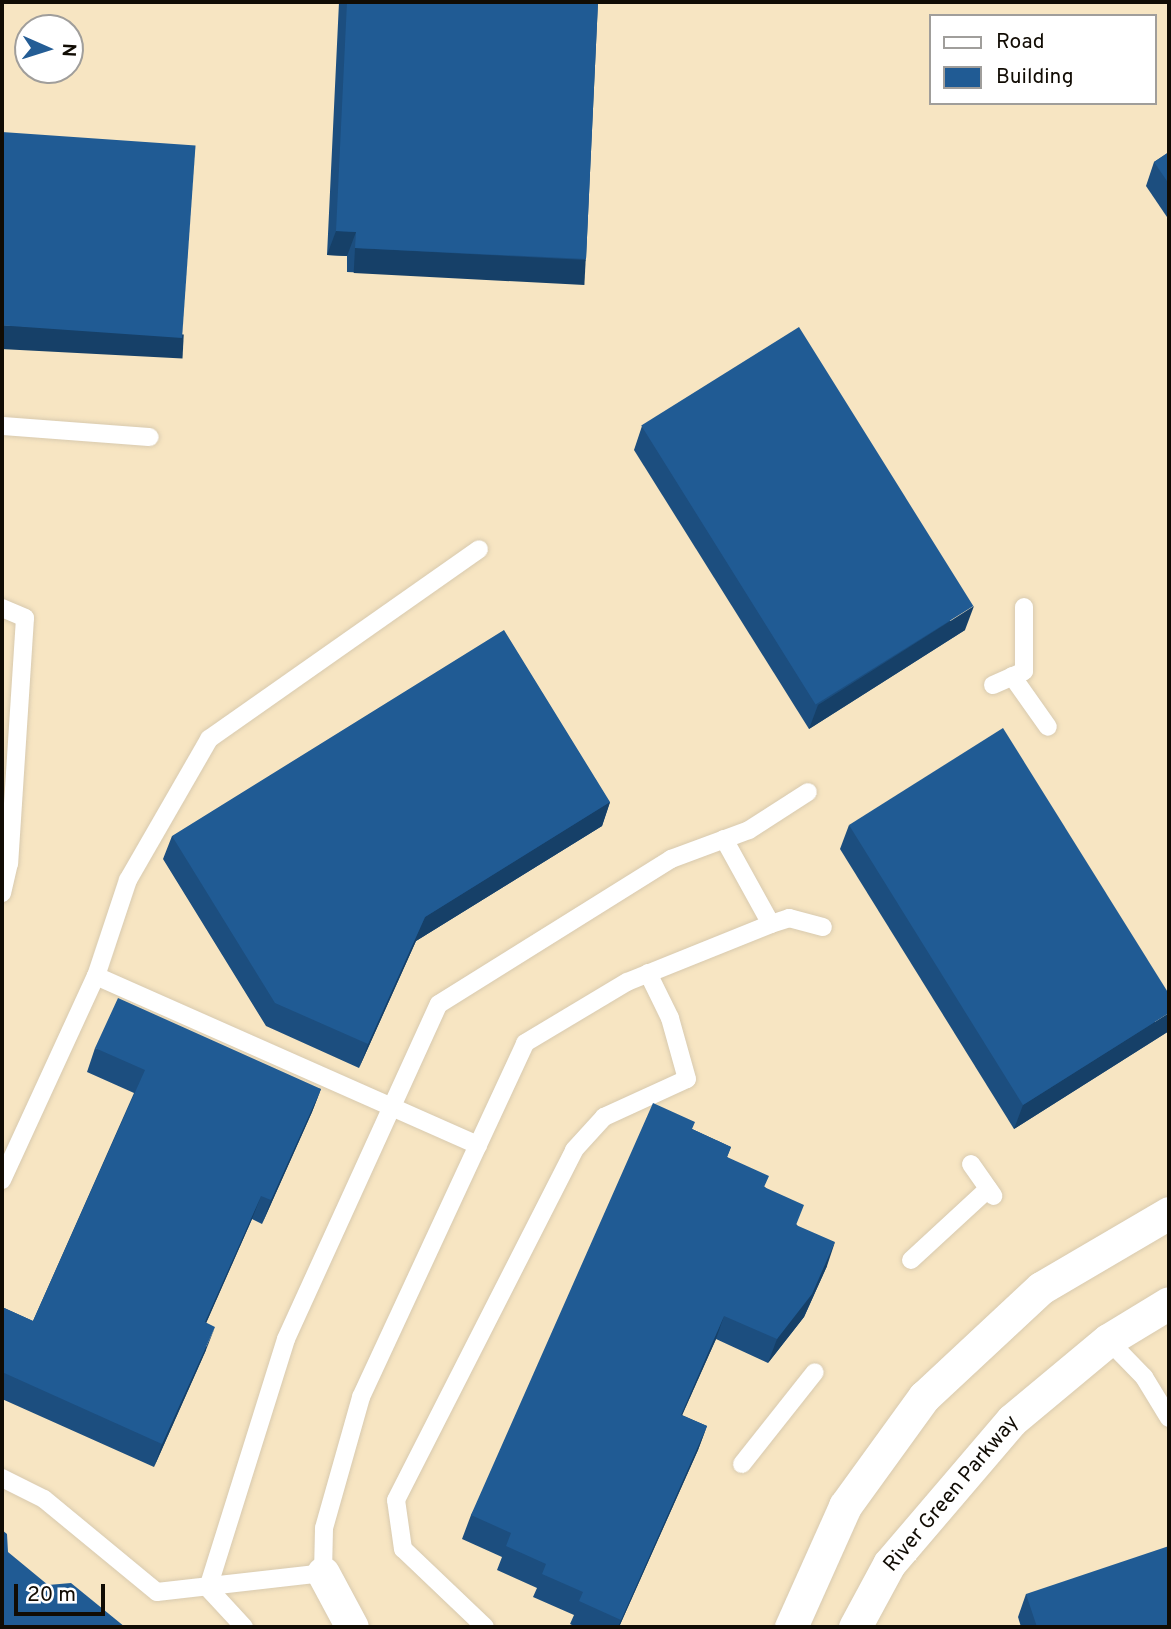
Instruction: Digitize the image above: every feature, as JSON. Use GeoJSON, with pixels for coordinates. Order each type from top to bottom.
{"type":"FeatureCollection","features":[{"type":"Feature","properties":{"kind":"street"},"geometry":{"type":"LineString","coordinates":[[791,1627],[845,1506],[924,1397],[1041,1288],[1169,1213]]}},
{"type":"Feature","properties":{"kind":"street","name":"River Green Parkway"},"geometry":{"type":"LineString","coordinates":[[855,1627],[889,1564],[1012,1420],[1108,1340],[1169,1303]]}},
{"type":"Feature","properties":{"kind":"street"},"geometry":{"type":"LineString","coordinates":[[323,1573],[352,1627]]}},
{"type":"Feature","properties":{"kind":"lane"},"geometry":{"type":"LineString","coordinates":[[2,426],[150,437]]}},
{"type":"Feature","properties":{"kind":"lane"},"geometry":{"type":"LineString","coordinates":[[2,1180],[96,976],[128,880],[209,739],[479,549]]}},
{"type":"Feature","properties":{"kind":"lane"},"geometry":{"type":"LineString","coordinates":[[993,685],[1024,671],[1024,607]]}},
{"type":"Feature","properties":{"kind":"lane"},"geometry":{"type":"LineString","coordinates":[[2,608],[25,618],[9,863],[2,893]]}},
{"type":"Feature","properties":{"kind":"lane"},"geometry":{"type":"LineString","coordinates":[[1012,676],[1048,727]]}},
{"type":"Feature","properties":{"kind":"lane"},"geometry":{"type":"LineString","coordinates":[[208,1588],[286,1339],[439,1004],[671,859],[749,830],[808,792]]}},
{"type":"Feature","properties":{"kind":"lane"},"geometry":{"type":"LineString","coordinates":[[724,839],[771,924]]}},
{"type":"Feature","properties":{"kind":"lane"},"geometry":{"type":"LineString","coordinates":[[2,1478],[44,1499],[157,1592],[323,1573],[324,1528],[361,1397],[525,1043],[648,973],[771,924],[789,918],[823,927]]}},
{"type":"Feature","properties":{"kind":"lane"},"geometry":{"type":"LineString","coordinates":[[485,1627],[403,1549],[396,1500],[575,1150],[604,1117],[687,1079],[670,1018],[648,973]]}},
{"type":"Feature","properties":{"kind":"lane"},"geometry":{"type":"LineString","coordinates":[[96,976],[478,1145]]}},
{"type":"Feature","properties":{"kind":"lane"},"geometry":{"type":"LineString","coordinates":[[911,1260],[991,1193],[971,1164]]}},
{"type":"Feature","properties":{"kind":"lane"},"geometry":{"type":"LineString","coordinates":[[1108,1340],[1144,1377],[1169,1418]]}},
{"type":"Feature","properties":{"kind":"lane"},"geometry":{"type":"LineString","coordinates":[[742,1464],[815,1372]]}},
{"type":"Feature","properties":{"kind":"lane"},"geometry":{"type":"LineString","coordinates":[[208,1588],[244,1627]]}},
{"type":"Feature","properties":{"kind":"shaded area"},"geometry":{"type":"Polygon","coordinates":[[[2,2],[1169,2],[1169,1627],[2,1627],[2,2]]]}},
{"type":"Feature","properties":{"kind":"building"},"geometry":{"type":"Polygon","coordinates":[[[347,2],[598,2],[586,259],[355,248],[356,232],[336,231],[347,2]]]}},
{"type":"Feature","properties":{"kind":"building"},"geometry":{"type":"Polygon","coordinates":[[[2,132],[196,146],[182,338],[2,325],[2,132]]]}},
{"type":"Feature","properties":{"kind":"building"},"geometry":{"type":"Polygon","coordinates":[[[1169,152],[1169,184],[1154,162],[1169,152]]]}},
{"type":"Feature","properties":{"kind":"building"},"geometry":{"type":"Polygon","coordinates":[[[799,327],[973,606],[816,705],[641,426],[799,327]]]}},
{"type":"Feature","properties":{"kind":"building"},"geometry":{"type":"Polygon","coordinates":[[[504,630],[610,802],[425,917],[368,1044],[275,1003],[172,836],[504,630]]]}},
{"type":"Feature","properties":{"kind":"building"},"geometry":{"type":"Polygon","coordinates":[[[1003,728],[1169,994],[1169,1013],[1023,1105],[849,825],[1003,728]]]}},
{"type":"Feature","properties":{"kind":"building"},"geometry":{"type":"Polygon","coordinates":[[[118,998],[321,1089],[271,1200],[261,1196],[205,1322],[215,1327],[162,1444],[2,1372],[2,1307],[33,1321],[145,1070],[95,1048],[118,998]]]}},
{"type":"Feature","properties":{"kind":"building"},"geometry":{"type":"Polygon","coordinates":[[[653,1103],[695,1122],[692,1129],[731,1147],[727,1157],[769,1176],[764,1187],[804,1205],[796,1225],[835,1242],[812,1294],[777,1339],[724,1316],[681,1415],[707,1426],[621,1620],[579,1601],[583,1592],[542,1574],[546,1564],[506,1546],[511,1533],[471,1515],[653,1103]]]}},
{"type":"Feature","properties":{"kind":"building"},"geometry":{"type":"Polygon","coordinates":[[[2,1530],[7,1534],[8,1552],[48,1585],[71,1583],[125,1627],[2,1627],[2,1530]]]}},
{"type":"Feature","properties":{"kind":"building"},"geometry":{"type":"Polygon","coordinates":[[[1169,1546],[1169,1627],[1037,1627],[1026,1594],[1169,1546]]]}}]}
